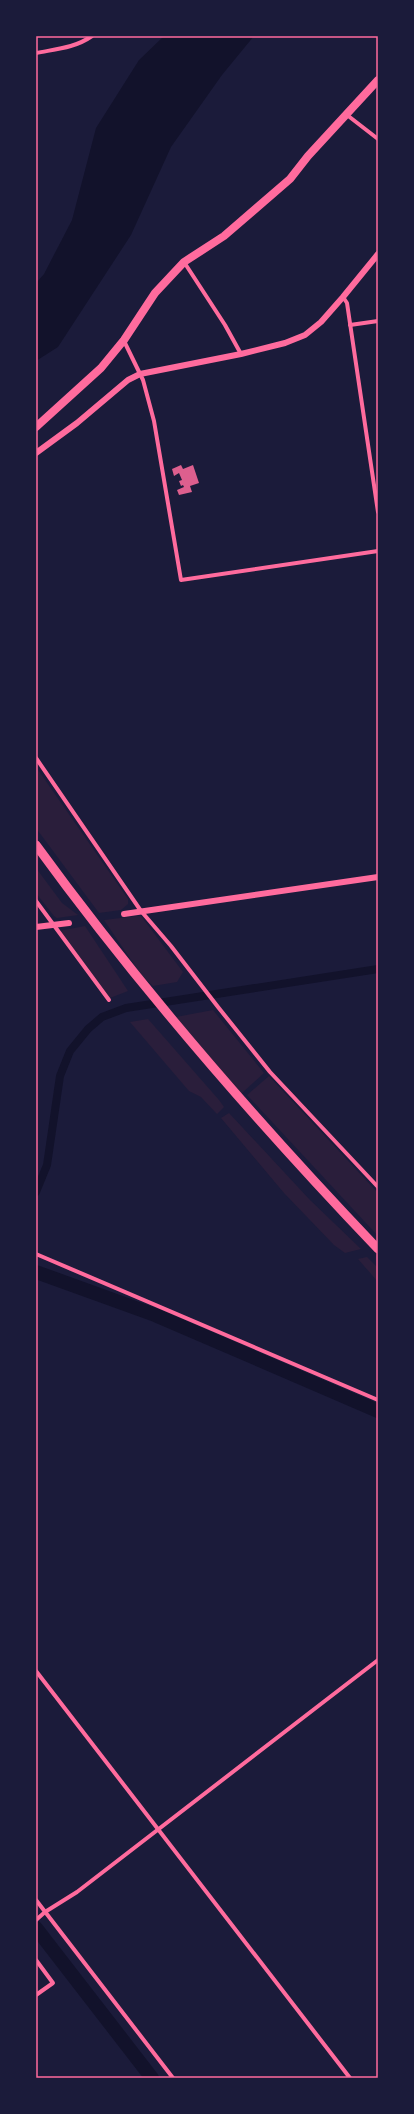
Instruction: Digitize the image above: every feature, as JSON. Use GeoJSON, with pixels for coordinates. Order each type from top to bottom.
{"type":"FeatureCollection","features":[{"type":"Feature","properties":{"kind":"highway"},"geometry":{"type":"LineString","coordinates":[[36,845],[171,1018],[282,1147],[378,1249]]}},
{"type":"Feature","properties":{"kind":"main road"},"geometry":{"type":"LineString","coordinates":[[36,427],[102,368],[124,340],[155,293],[184,262],[224,236],[290,179],[308,156],[378,80]]}},
{"type":"Feature","properties":{"kind":"street"},"geometry":{"type":"LineString","coordinates":[[36,53],[63,49],[84,41],[92,36]]}},
{"type":"Feature","properties":{"kind":"street"},"geometry":{"type":"LineString","coordinates":[[346,114],[378,139]]}},
{"type":"Feature","properties":{"kind":"street"},"geometry":{"type":"LineString","coordinates":[[36,453],[78,423],[128,380],[140,374],[241,354],[285,343],[305,335],[320,322],[343,297],[378,254]]}},
{"type":"Feature","properties":{"kind":"street"},"geometry":{"type":"LineString","coordinates":[[184,262],[225,325],[241,354]]}},
{"type":"Feature","properties":{"kind":"street"},"geometry":{"type":"LineString","coordinates":[[343,297],[347,303],[378,512]]}},
{"type":"Feature","properties":{"kind":"street"},"geometry":{"type":"LineString","coordinates":[[350,325],[378,321]]}},
{"type":"Feature","properties":{"kind":"street"},"geometry":{"type":"LineString","coordinates":[[124,340],[143,380],[154,421],[181,580],[378,552]]}},
{"type":"Feature","properties":{"kind":"street"},"geometry":{"type":"LineString","coordinates":[[36,758],[141,911],[171,946],[215,1004],[270,1072],[378,1187]]}},
{"type":"Feature","properties":{"kind":"street"},"geometry":{"type":"LineString","coordinates":[[124,914],[378,877]]}},
{"type":"Feature","properties":{"kind":"street"},"geometry":{"type":"LineString","coordinates":[[36,901],[109,1000]]}},
{"type":"Feature","properties":{"kind":"street"},"geometry":{"type":"LineString","coordinates":[[36,927],[69,922]]}},
{"type":"Feature","properties":{"kind":"street"},"geometry":{"type":"LineString","coordinates":[[36,1254],[378,1400]]}},
{"type":"Feature","properties":{"kind":"street"},"geometry":{"type":"LineString","coordinates":[[36,1920],[45,1912],[77,1892],[159,1830],[378,1660]]}},
{"type":"Feature","properties":{"kind":"street"},"geometry":{"type":"LineString","coordinates":[[36,1671],[350,2078]]}},
{"type":"Feature","properties":{"kind":"street"},"geometry":{"type":"LineString","coordinates":[[36,1900],[173,2078]]}},
{"type":"Feature","properties":{"kind":"street"},"geometry":{"type":"LineString","coordinates":[[36,1960],[53,1983],[36,1996]]}},
{"type":"Feature","properties":{"kind":"shaded area"},"geometry":{"type":"Polygon","coordinates":[[[164,36],[254,36],[222,75],[171,147],[131,235],[58,347],[36,361],[36,283],[44,274],[72,220],[96,128],[139,60],[164,36]]]}},
{"type":"Feature","properties":{"kind":"shaded area"},"geometry":{"type":"Polygon","coordinates":[[[36,767],[128,899],[128,904],[121,910],[99,913],[36,828],[36,767]]]}},
{"type":"Feature","properties":{"kind":"shaded area"},"geometry":{"type":"Polygon","coordinates":[[[36,868],[62,903],[78,915],[57,918],[54,916],[36,893],[36,868]]]}},
{"type":"Feature","properties":{"kind":"shaded area"},"geometry":{"type":"Polygon","coordinates":[[[141,916],[183,972],[177,982],[153,986],[142,976],[104,920],[141,916]]]}},
{"type":"Feature","properties":{"kind":"shaded area"},"geometry":{"type":"Polygon","coordinates":[[[85,926],[128,991],[110,998],[59,931],[85,926]]]}},
{"type":"Feature","properties":{"kind":"shaded area"},"geometry":{"type":"Polygon","coordinates":[[[213,1010],[264,1073],[241,1094],[176,1017],[213,1010]]]}},
{"type":"Feature","properties":{"kind":"shaded area"},"geometry":{"type":"Polygon","coordinates":[[[148,1019],[219,1100],[224,1107],[217,1114],[201,1097],[189,1091],[130,1022],[148,1019]]]}},
{"type":"Feature","properties":{"kind":"shaded area"},"geometry":{"type":"Polygon","coordinates":[[[269,1076],[378,1193],[378,1236],[247,1095],[269,1076]]]}},
{"type":"Feature","properties":{"kind":"shaded area"},"geometry":{"type":"Polygon","coordinates":[[[229,1113],[310,1200],[361,1249],[345,1253],[334,1245],[284,1193],[221,1118],[229,1113]]]}},
{"type":"Feature","properties":{"kind":"shaded area"},"geometry":{"type":"Polygon","coordinates":[[[367,1257],[378,1268],[378,1282],[358,1259],[367,1257]]]}},
{"type":"Feature","properties":{"kind":"building"},"geometry":{"type":"Polygon","coordinates":[[[181,465],[183,469],[193,465],[199,483],[190,486],[192,492],[179,495],[177,490],[184,487],[183,485],[181,486],[179,481],[182,480],[179,473],[174,476],[172,469],[181,465]]]}},
{"type":"Feature","properties":{"kind":"waterway"},"geometry":{"type":"LineString","coordinates":[[36,1192],[47,1165],[60,1076],[70,1051],[88,1029],[102,1017],[126,1008],[378,969]]}},
{"type":"Feature","properties":{"kind":"waterway"},"geometry":{"type":"LineString","coordinates":[[36,1272],[155,1315],[378,1411]]}},
{"type":"Feature","properties":{"kind":"waterway"},"geometry":{"type":"LineString","coordinates":[[36,1928],[152,2078]]}}]}
